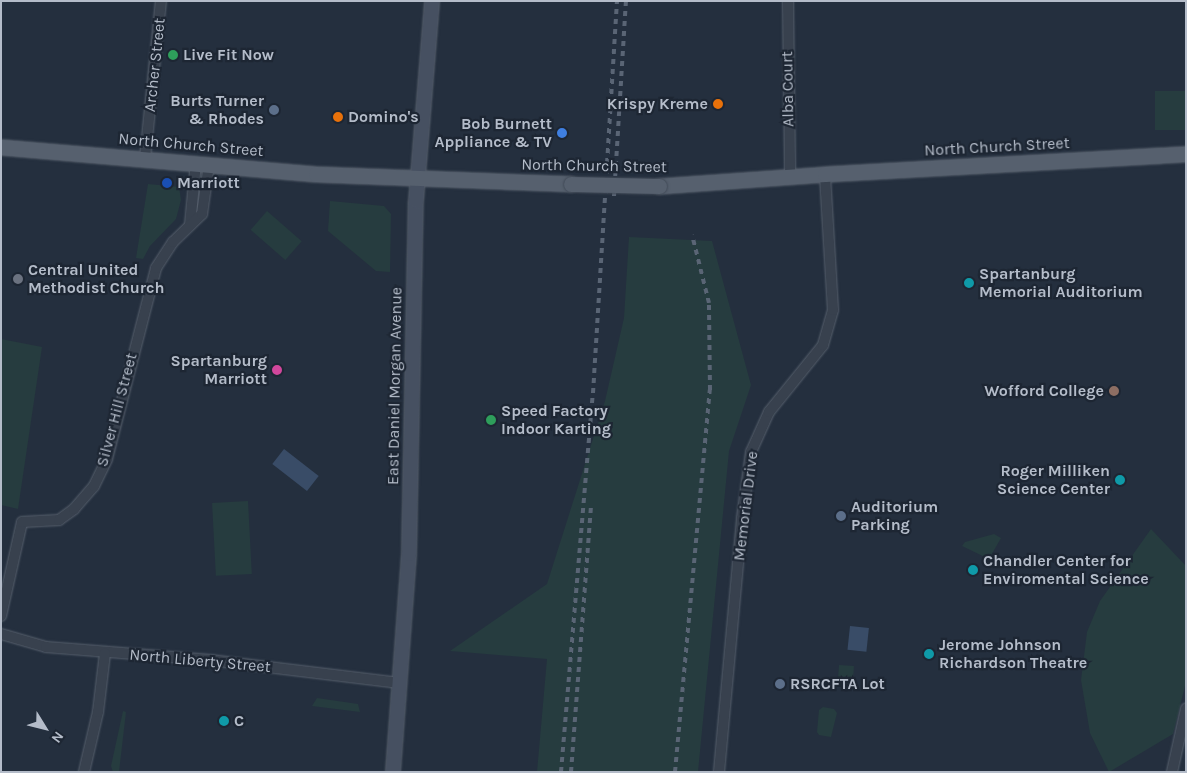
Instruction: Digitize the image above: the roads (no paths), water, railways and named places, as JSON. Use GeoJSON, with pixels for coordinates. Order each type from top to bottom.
{"type":"FeatureCollection","features":[{"type":"Feature","properties":{"kind":"main road","name":"East Daniel Morgan Avenue"},"geometry":{"type":"LineString","coordinates":[[393,772],[408,554],[418,179],[432,1]]}},
{"type":"Feature","properties":{"kind":"main road","name":"North Church Street"},"geometry":{"type":"LineString","coordinates":[[1,147],[418,179],[658,186],[825,174],[1186,154]]}},
{"type":"Feature","properties":{"kind":"street","name":"Archer Street"},"geometry":{"type":"LineString","coordinates":[[145,158],[161,1]]}},
{"type":"Feature","properties":{"kind":"street","name":"Alba Court"},"geometry":{"type":"LineString","coordinates":[[788,1],[790,177]]}},
{"type":"Feature","properties":{"kind":"street","name":"Silver Hill Street"},"geometry":{"type":"LineString","coordinates":[[1,616],[22,522],[59,520],[74,510],[94,486],[107,459],[156,268],[173,242],[202,214],[203,163]]}},
{"type":"Feature","properties":{"kind":"street"},"geometry":{"type":"LineString","coordinates":[[190,225],[203,163]]}},
{"type":"Feature","properties":{"kind":"street","name":"Memorial Drive"},"geometry":{"type":"LineString","coordinates":[[719,772],[751,452],[769,412],[822,345],[833,310],[825,174]]}},
{"type":"Feature","properties":{"kind":"street","name":"North Liberty Street"},"geometry":{"type":"LineString","coordinates":[[1,634],[46,647],[210,660],[400,683]]}},
{"type":"Feature","properties":{"kind":"street"},"geometry":{"type":"LineString","coordinates":[[84,772],[98,712],[105,652]]}},
{"type":"Feature","properties":{"kind":"street"},"geometry":{"type":"LineString","coordinates":[[1172,772],[1186,709]]}},
{"type":"Feature","properties":{"kind":"water"},"geometry":{"type":"Polygon","coordinates":[[[284,449],[319,476],[307,491],[272,464],[284,449]]]}},
{"type":"Feature","properties":{"kind":"water"},"geometry":{"type":"Polygon","coordinates":[[[850,626],[869,628],[866,652],[847,650],[850,626]]]}},
{"type":"Feature","properties":{"kind":"railway"},"geometry":{"type":"LineString","coordinates":[[561,772],[593,393],[617,1]]}},
{"type":"Feature","properties":{"kind":"railway"},"geometry":{"type":"LineString","coordinates":[[614,196],[626,1]]}},
{"type":"Feature","properties":{"kind":"railway"},"geometry":{"type":"LineString","coordinates":[[675,772],[710,390],[709,303],[692,235]]}},
{"type":"Feature","properties":{"kind":"railway"},"geometry":{"type":"LineString","coordinates":[[571,772],[591,505]]}},
{"type":"Feature","properties":{"kind":"place","name":"Live Fit Now"},"geometry":{"type":"Point","coordinates":[173,55]}},
{"type":"Feature","properties":{"kind":"place","name":"Krispy Kreme"},"geometry":{"type":"Point","coordinates":[718,104]}},
{"type":"Feature","properties":{"kind":"place","name":"Burts Turner & Rhodes"},"geometry":{"type":"Point","coordinates":[274,110]}},
{"type":"Feature","properties":{"kind":"place","name":"Domino's"},"geometry":{"type":"Point","coordinates":[338,117]}},
{"type":"Feature","properties":{"kind":"place","name":"Bob Burnett Appliance & TV"},"geometry":{"type":"Point","coordinates":[562,133]}},
{"type":"Feature","properties":{"kind":"place","name":"Marriott"},"geometry":{"type":"Point","coordinates":[167,183]}},
{"type":"Feature","properties":{"kind":"place","name":"Central United Methodist Church"},"geometry":{"type":"Point","coordinates":[18,279]}},
{"type":"Feature","properties":{"kind":"place","name":"Spartanburg Memorial Auditorium"},"geometry":{"type":"Point","coordinates":[969,283]}},
{"type":"Feature","properties":{"kind":"place","name":"Spartanburg Marriott"},"geometry":{"type":"Point","coordinates":[277,370]}},
{"type":"Feature","properties":{"kind":"place","name":"Wofford College"},"geometry":{"type":"Point","coordinates":[1114,391]}},
{"type":"Feature","properties":{"kind":"place","name":"Speed Factory Indoor Karting"},"geometry":{"type":"Point","coordinates":[491,420]}},
{"type":"Feature","properties":{"kind":"place","name":"Roger Milliken Science Center"},"geometry":{"type":"Point","coordinates":[1120,480]}},
{"type":"Feature","properties":{"kind":"place","name":"Auditorium Parking"},"geometry":{"type":"Point","coordinates":[841,516]}},
{"type":"Feature","properties":{"kind":"place","name":"Chandler Center for Enviromental Science"},"geometry":{"type":"Point","coordinates":[973,570]}},
{"type":"Feature","properties":{"kind":"place","name":"Jerome Johnson Richardson Theatre"},"geometry":{"type":"Point","coordinates":[929,654]}},
{"type":"Feature","properties":{"kind":"place","name":"RSRCFTA Lot"},"geometry":{"type":"Point","coordinates":[780,684]}},
{"type":"Feature","properties":{"kind":"place","name":"C"},"geometry":{"type":"Point","coordinates":[224,721]}}]}
